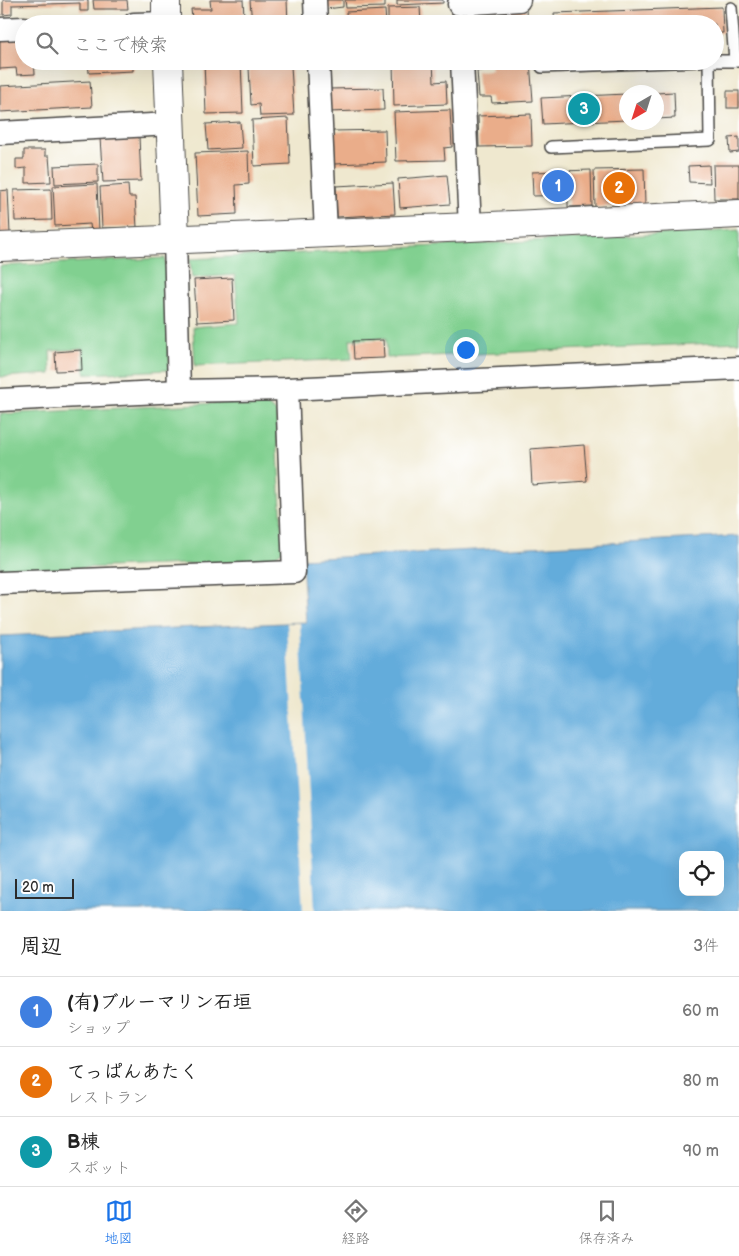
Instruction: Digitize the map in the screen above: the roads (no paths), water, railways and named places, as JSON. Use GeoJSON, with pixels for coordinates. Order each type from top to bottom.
{"type":"FeatureCollection","features":[{"type":"Feature","properties":{"kind":"street"},"geometry":{"type":"LineString","coordinates":[[315,0],[316,15]]}},
{"type":"Feature","properties":{"kind":"street"},"geometry":{"type":"LineString","coordinates":[[459,9],[519,0]]}},
{"type":"Feature","properties":{"kind":"street"},"geometry":{"type":"LineString","coordinates":[[0,29],[15,28]]}},
{"type":"Feature","properties":{"kind":"street"},"geometry":{"type":"LineString","coordinates":[[168,70],[179,391]]}},
{"type":"Feature","properties":{"kind":"street"},"geometry":{"type":"LineString","coordinates":[[318,70],[326,233]]}},
{"type":"Feature","properties":{"kind":"street"},"geometry":{"type":"LineString","coordinates":[[462,70],[470,227]]}},
{"type":"Feature","properties":{"kind":"street"},"geometry":{"type":"LineString","coordinates":[[0,133],[171,124]]}},
{"type":"Feature","properties":{"kind":"street"},"geometry":{"type":"LineString","coordinates":[[0,247],[739,214]]}},
{"type":"Feature","properties":{"kind":"street"},"geometry":{"type":"LineString","coordinates":[[0,400],[739,368]]}},
{"type":"Feature","properties":{"kind":"street"},"geometry":{"type":"LineString","coordinates":[[0,583],[294,572],[287,389]]}},
{"type":"Feature","properties":{"kind":"lane"},"geometry":{"type":"LineString","coordinates":[[724,61],[737,61],[731,8]]}},
{"type":"Feature","properties":{"kind":"lane"},"geometry":{"type":"LineString","coordinates":[[551,147],[710,140],[709,70]]}},
{"type":"Feature","properties":{"kind":"water"},"geometry":{"type":"Polygon","coordinates":[[[739,536],[739,911],[0,911],[0,636],[306,622],[302,559],[739,536]]]}},
{"type":"Feature","properties":{"kind":"place","name":"B棟"},"geometry":{"type":"Point","coordinates":[584,109]}},
{"type":"Feature","properties":{"kind":"place","name":"(有)ブルーマリン石垣"},"geometry":{"type":"Point","coordinates":[558,186]}},
{"type":"Feature","properties":{"kind":"place","name":"てっぱんあたく"},"geometry":{"type":"Point","coordinates":[619,188]}}]}
